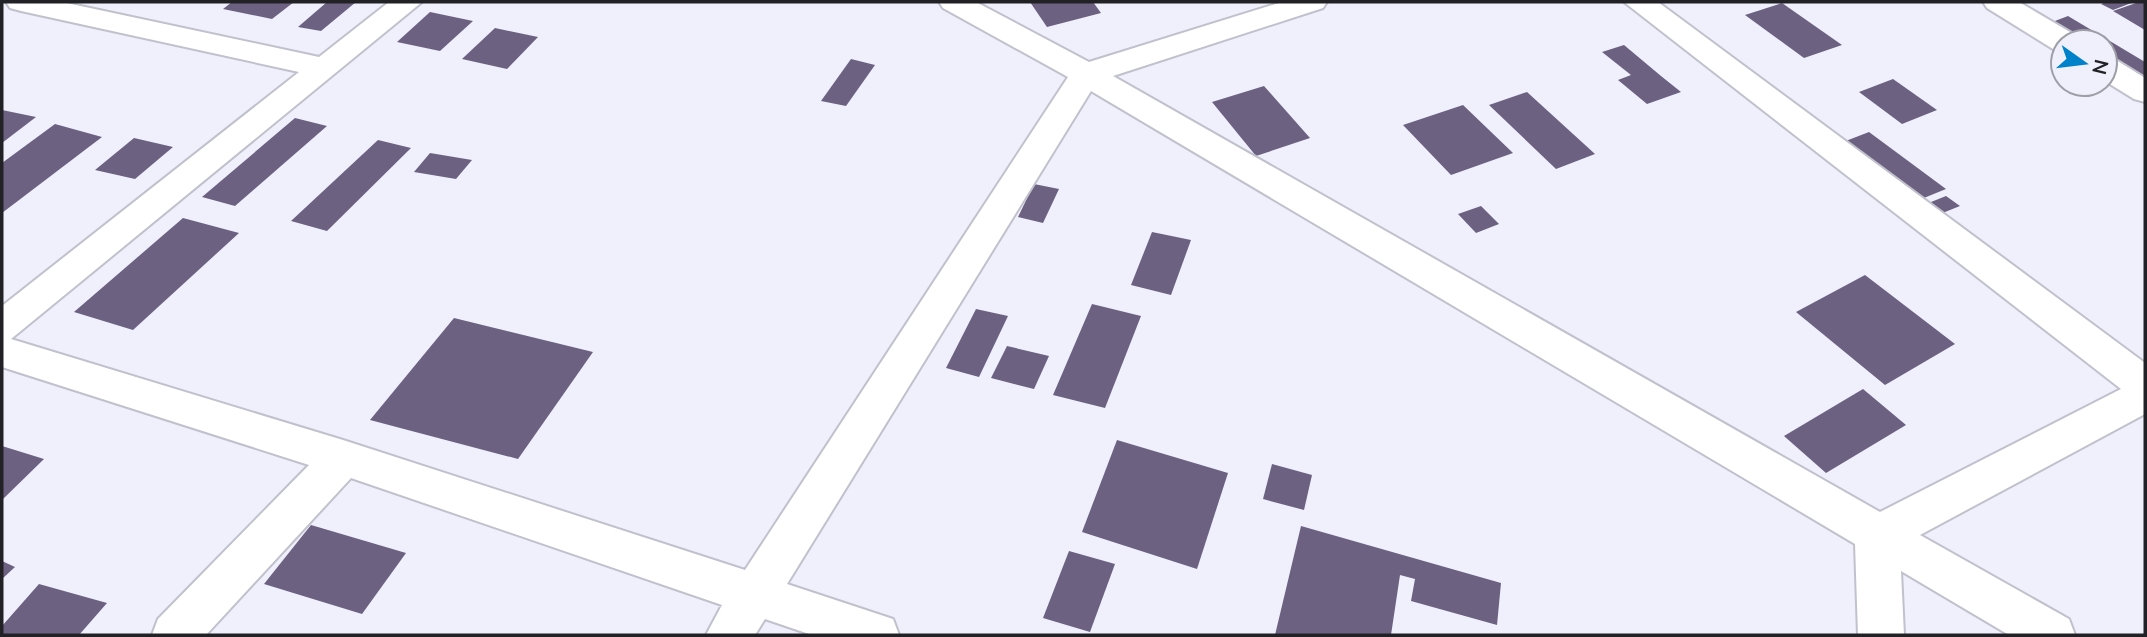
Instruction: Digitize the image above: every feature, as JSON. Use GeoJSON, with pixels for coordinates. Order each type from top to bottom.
{"type":"FeatureCollection","features":[{"type":"Feature","properties":{"kind":"street"},"geometry":{"type":"LineString","coordinates":[[21,2],[325,68]]}},
{"type":"Feature","properties":{"kind":"street"},"geometry":{"type":"LineString","coordinates":[[2,327],[407,2]]}},
{"type":"Feature","properties":{"kind":"street"},"geometry":{"type":"LineString","coordinates":[[954,2],[1086,74],[1877,536],[2052,635]]}},
{"type":"Feature","properties":{"kind":"street"},"geometry":{"type":"LineString","coordinates":[[729,635],[1086,74],[1266,8],[1312,2]]}},
{"type":"Feature","properties":{"kind":"street"},"geometry":{"type":"LineString","coordinates":[[1639,2],[2145,385]]}},
{"type":"Feature","properties":{"kind":"street"},"geometry":{"type":"LineString","coordinates":[[1998,2],[2049,33]]}},
{"type":"Feature","properties":{"kind":"street"},"geometry":{"type":"LineString","coordinates":[[2119,76],[2145,92]]}},
{"type":"Feature","properties":{"kind":"street"},"geometry":{"type":"LineString","coordinates":[[2,352],[343,458],[753,597],[876,635]]}},
{"type":"Feature","properties":{"kind":"street"},"geometry":{"type":"LineString","coordinates":[[1877,536],[2145,395]]}},
{"type":"Feature","properties":{"kind":"street"},"geometry":{"type":"LineString","coordinates":[[175,635],[343,458]]}},
{"type":"Feature","properties":{"kind":"street"},"geometry":{"type":"LineString","coordinates":[[1877,536],[1881,635]]}},
{"type":"Feature","properties":{"kind":"building"},"geometry":{"type":"Polygon","coordinates":[[[232,2],[294,2],[272,19],[223,9],[232,2]]]}},
{"type":"Feature","properties":{"kind":"building"},"geometry":{"type":"Polygon","coordinates":[[[327,2],[356,2],[321,31],[298,27],[327,2]]]}},
{"type":"Feature","properties":{"kind":"building"},"geometry":{"type":"Polygon","coordinates":[[[1030,2],[1093,2],[1101,13],[1047,27],[1030,2]]]}},
{"type":"Feature","properties":{"kind":"building"},"geometry":{"type":"Polygon","coordinates":[[[2134,2],[2113,10],[2101,4],[2134,2]]]}},
{"type":"Feature","properties":{"kind":"building"},"geometry":{"type":"Polygon","coordinates":[[[2139,2],[2145,3],[2145,30],[2113,11],[2139,2]]]}},
{"type":"Feature","properties":{"kind":"building"},"geometry":{"type":"Polygon","coordinates":[[[1782,3],[1842,45],[1804,58],[1745,15],[1782,3]]]}},
{"type":"Feature","properties":{"kind":"building"},"geometry":{"type":"Polygon","coordinates":[[[430,12],[473,21],[440,51],[397,42],[430,12]]]}},
{"type":"Feature","properties":{"kind":"building"},"geometry":{"type":"Polygon","coordinates":[[[2068,16],[2088,28],[2054,28],[2047,24],[2068,16]]]}},
{"type":"Feature","properties":{"kind":"building"},"geometry":{"type":"Polygon","coordinates":[[[495,28],[538,37],[507,69],[462,59],[495,28]]]}},
{"type":"Feature","properties":{"kind":"building"},"geometry":{"type":"Polygon","coordinates":[[[1624,45],[1681,92],[1647,104],[1618,80],[1631,75],[1602,52],[1624,45]]]}},
{"type":"Feature","properties":{"kind":"building"},"geometry":{"type":"Polygon","coordinates":[[[2119,46],[2145,62],[2145,75],[2137,78],[2119,67],[2119,46]]]}},
{"type":"Feature","properties":{"kind":"building"},"geometry":{"type":"Polygon","coordinates":[[[851,59],[875,65],[846,106],[821,101],[851,59]]]}},
{"type":"Feature","properties":{"kind":"building"},"geometry":{"type":"Polygon","coordinates":[[[1893,79],[1937,110],[1902,124],[1859,92],[1893,79]]]}},
{"type":"Feature","properties":{"kind":"building"},"geometry":{"type":"Polygon","coordinates":[[[1264,86],[1310,138],[1256,156],[1212,102],[1264,86]]]}},
{"type":"Feature","properties":{"kind":"building"},"geometry":{"type":"Polygon","coordinates":[[[1527,92],[1595,154],[1556,169],[1489,105],[1527,92]]]}},
{"type":"Feature","properties":{"kind":"building"},"geometry":{"type":"Polygon","coordinates":[[[1463,105],[1513,153],[1451,175],[1403,125],[1463,105]]]}},
{"type":"Feature","properties":{"kind":"building"},"geometry":{"type":"Polygon","coordinates":[[[2,110],[36,117],[2,143],[2,110]]]}},
{"type":"Feature","properties":{"kind":"building"},"geometry":{"type":"Polygon","coordinates":[[[295,118],[327,126],[235,206],[202,197],[295,118]]]}},
{"type":"Feature","properties":{"kind":"building"},"geometry":{"type":"Polygon","coordinates":[[[55,124],[102,137],[2,213],[2,163],[55,124]]]}},
{"type":"Feature","properties":{"kind":"building"},"geometry":{"type":"Polygon","coordinates":[[[1869,132],[1946,189],[1914,202],[1838,144],[1869,132]]]}},
{"type":"Feature","properties":{"kind":"building"},"geometry":{"type":"Polygon","coordinates":[[[134,138],[173,147],[135,179],[95,170],[134,138]]]}},
{"type":"Feature","properties":{"kind":"building"},"geometry":{"type":"Polygon","coordinates":[[[378,140],[411,148],[327,231],[291,221],[378,140]]]}},
{"type":"Feature","properties":{"kind":"building"},"geometry":{"type":"Polygon","coordinates":[[[430,153],[472,160],[456,179],[414,172],[430,153]]]}},
{"type":"Feature","properties":{"kind":"building"},"geometry":{"type":"Polygon","coordinates":[[[1034,184],[1059,189],[1043,223],[1018,217],[1034,184]]]}},
{"type":"Feature","properties":{"kind":"building"},"geometry":{"type":"Polygon","coordinates":[[[1946,196],[1960,206],[1935,216],[1921,206],[1946,196]]]}},
{"type":"Feature","properties":{"kind":"building"},"geometry":{"type":"Polygon","coordinates":[[[1481,206],[1499,224],[1476,233],[1458,214],[1481,206]]]}},
{"type":"Feature","properties":{"kind":"building"},"geometry":{"type":"Polygon","coordinates":[[[183,218],[239,233],[133,330],[74,312],[183,218]]]}},
{"type":"Feature","properties":{"kind":"building"},"geometry":{"type":"Polygon","coordinates":[[[1152,232],[1191,240],[1171,295],[1131,285],[1152,232]]]}},
{"type":"Feature","properties":{"kind":"building"},"geometry":{"type":"Polygon","coordinates":[[[1865,275],[1955,344],[1885,385],[1796,312],[1865,275]]]}},
{"type":"Feature","properties":{"kind":"building"},"geometry":{"type":"Polygon","coordinates":[[[1092,304],[1141,316],[1105,408],[1053,395],[1092,304]]]}},
{"type":"Feature","properties":{"kind":"building"},"geometry":{"type":"Polygon","coordinates":[[[976,309],[1008,316],[979,377],[946,368],[976,309]]]}},
{"type":"Feature","properties":{"kind":"building"},"geometry":{"type":"Polygon","coordinates":[[[454,318],[593,352],[518,459],[370,420],[454,318]]]}},
{"type":"Feature","properties":{"kind":"building"},"geometry":{"type":"Polygon","coordinates":[[[1007,346],[1049,356],[1034,389],[991,378],[1007,346]]]}},
{"type":"Feature","properties":{"kind":"building"},"geometry":{"type":"Polygon","coordinates":[[[1863,389],[1906,425],[1826,473],[1784,436],[1863,389]]]}},
{"type":"Feature","properties":{"kind":"building"},"geometry":{"type":"Polygon","coordinates":[[[1117,440],[1228,473],[1197,569],[1082,532],[1117,440]]]}},
{"type":"Feature","properties":{"kind":"building"},"geometry":{"type":"Polygon","coordinates":[[[2,446],[44,459],[2,500],[2,446]]]}},
{"type":"Feature","properties":{"kind":"building"},"geometry":{"type":"Polygon","coordinates":[[[1272,464],[1312,475],[1304,510],[1263,499],[1272,464]]]}},
{"type":"Feature","properties":{"kind":"building"},"geometry":{"type":"Polygon","coordinates":[[[311,525],[406,553],[362,614],[264,584],[311,525]]]}},
{"type":"Feature","properties":{"kind":"building"},"geometry":{"type":"Polygon","coordinates":[[[1301,526],[1501,583],[1497,625],[1411,601],[1415,579],[1400,575],[1391,635],[1275,635],[1301,526]]]}},
{"type":"Feature","properties":{"kind":"building"},"geometry":{"type":"Polygon","coordinates":[[[1069,551],[1115,564],[1090,632],[1043,618],[1069,551]]]}},
{"type":"Feature","properties":{"kind":"building"},"geometry":{"type":"Polygon","coordinates":[[[2,561],[15,567],[2,579],[2,561]]]}},
{"type":"Feature","properties":{"kind":"building"},"geometry":{"type":"Polygon","coordinates":[[[39,584],[107,603],[79,635],[2,635],[2,626],[39,584]]]}}]}
